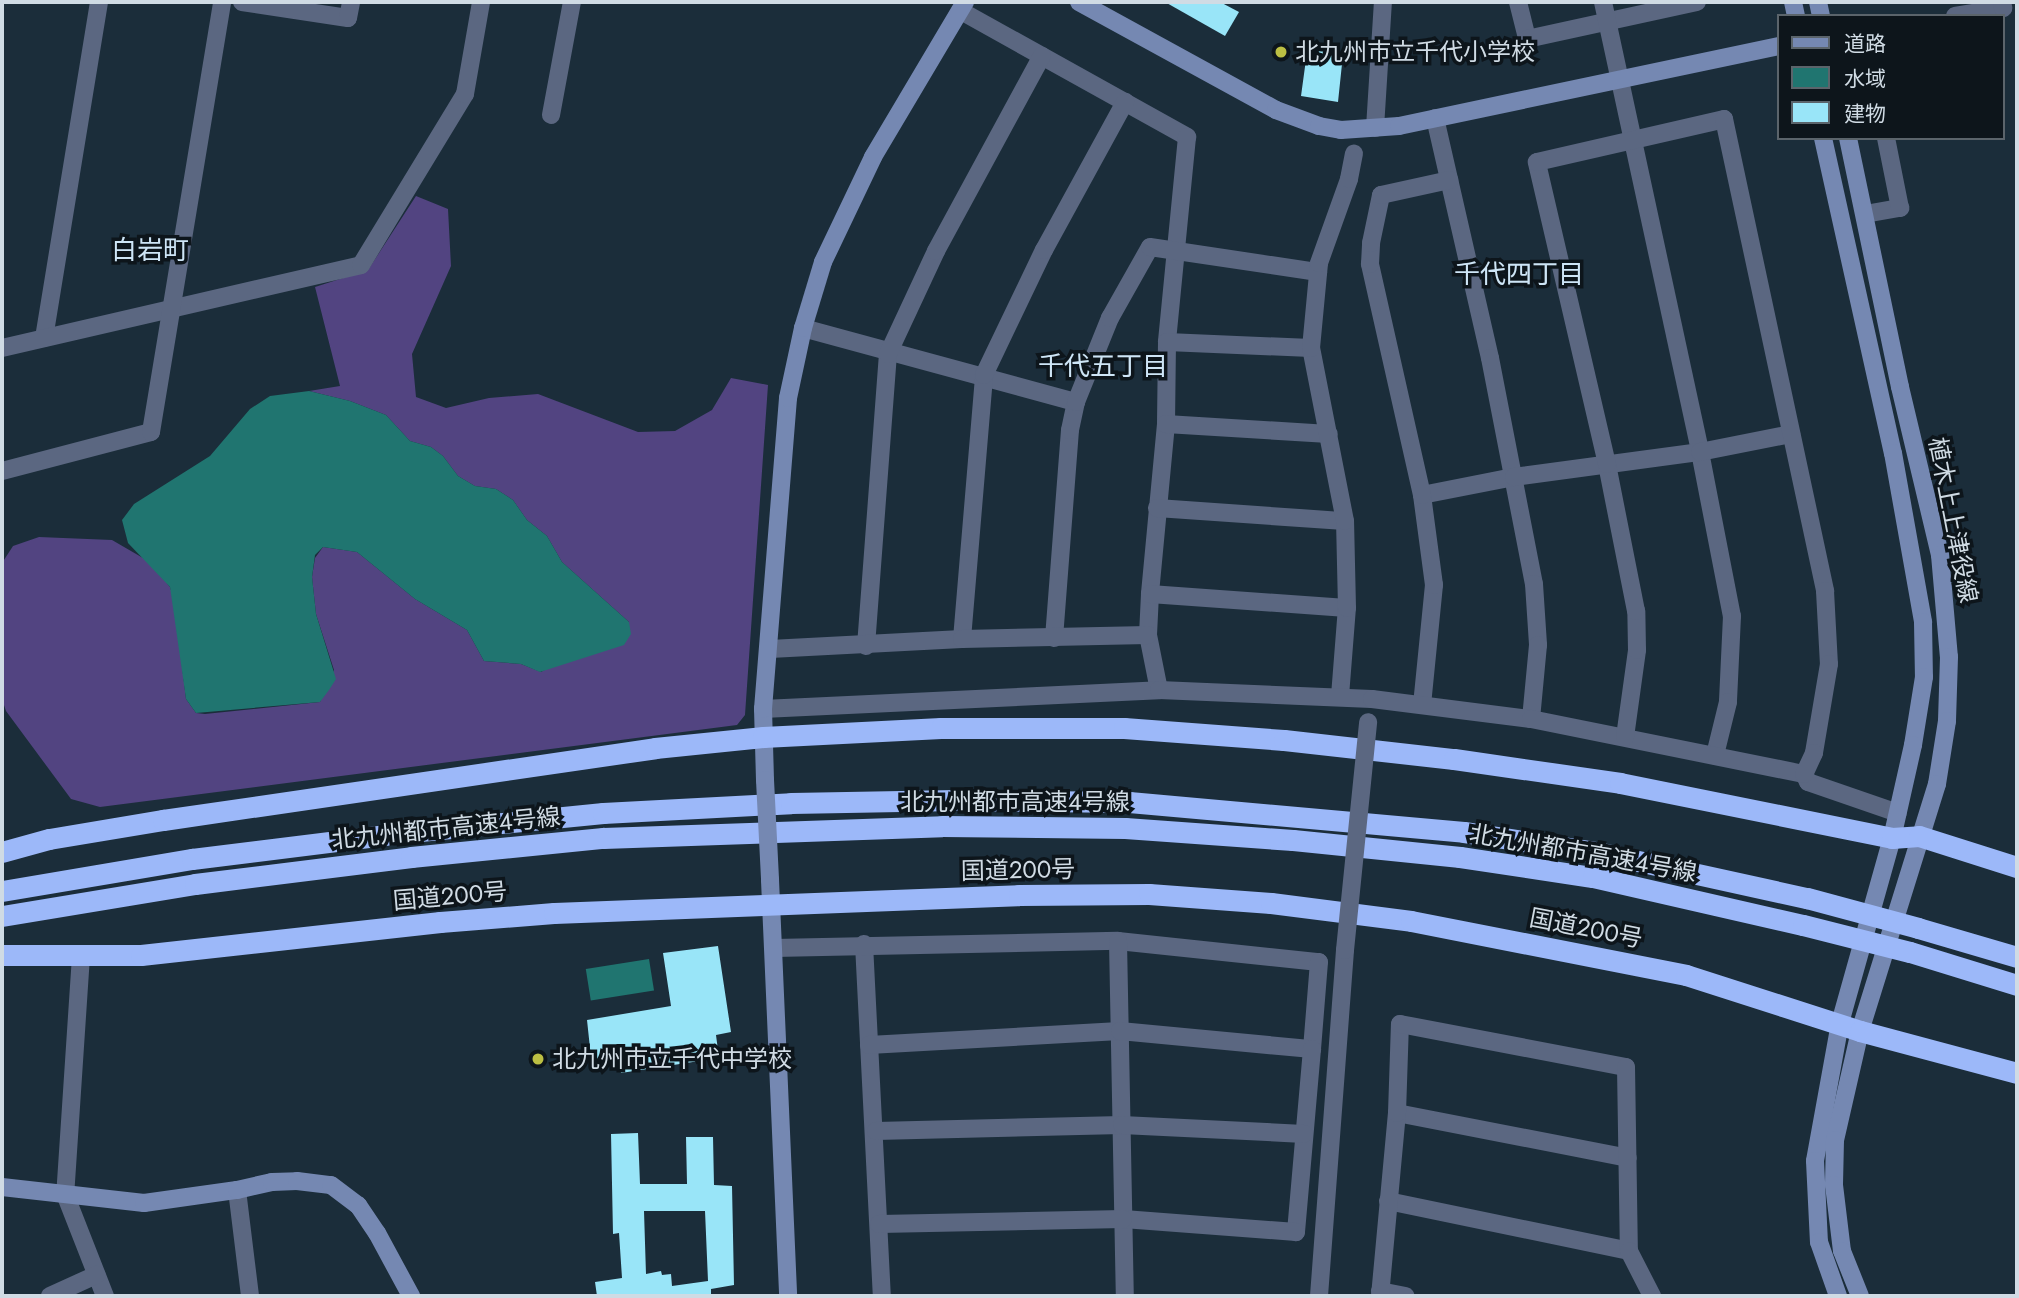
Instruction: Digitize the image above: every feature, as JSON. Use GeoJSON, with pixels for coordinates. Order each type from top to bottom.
{"type":"FeatureCollection","features":[{"type":"Feature","properties":{"kind":"highway"},"geometry":{"type":"LineString","coordinates":[[2,852],[49,839],[414,781],[656,748],[763,737],[941,727],[1124,728],[1284,740],[1454,759],[1620,783],[1892,838],[1919,836],[2017,867]]}},
{"type":"Feature","properties":{"kind":"highway","name":"北九州都市高速4号線"},"geometry":{"type":"LineString","coordinates":[[2,891],[192,859],[410,832],[603,813],[791,803],[970,800],[1129,802],[1464,832],[1597,852],[1807,898],[2017,957]]}},
{"type":"Feature","properties":{"kind":"highway","name":"北九州都市高速4号線"},"geometry":{"type":"LineString","coordinates":[[2,916],[195,884],[411,856],[590,839],[942,825],[1125,828],[1293,839],[1460,857],[1593,877],[1910,952],[2017,985]]}},
{"type":"Feature","properties":{"kind":"highway","name":"国道200号"},"geometry":{"type":"LineString","coordinates":[[2,955],[141,955],[440,922],[554,913],[1019,895],[1136,894],[1271,903],[1411,921],[1686,975],[1850,1027],[2017,1073]]}},
{"type":"Feature","properties":{"kind":"street"},"geometry":{"type":"LineString","coordinates":[[44,338],[99,2]]}},
{"type":"Feature","properties":{"kind":"street"},"geometry":{"type":"LineString","coordinates":[[2,471],[151,432],[222,2]]}},
{"type":"Feature","properties":{"kind":"street"},"geometry":{"type":"LineString","coordinates":[[242,2],[348,18],[351,2]]}},
{"type":"Feature","properties":{"kind":"street"},"geometry":{"type":"LineString","coordinates":[[2,348],[361,265],[465,94],[481,2]]}},
{"type":"Feature","properties":{"kind":"street"},"geometry":{"type":"LineString","coordinates":[[551,115],[572,2]]}},
{"type":"Feature","properties":{"kind":"street"},"geometry":{"type":"LineString","coordinates":[[1079,2],[1276,110],[1318,126],[1341,130],[1399,126],[1778,46]]}},
{"type":"Feature","properties":{"kind":"street"},"geometry":{"type":"LineString","coordinates":[[1375,128],[1383,2]]}},
{"type":"Feature","properties":{"kind":"street"},"geometry":{"type":"LineString","coordinates":[[1518,2],[1527,39],[1697,2]]}},
{"type":"Feature","properties":{"kind":"street"},"geometry":{"type":"LineString","coordinates":[[1604,2],[1700,452],[1732,616],[1728,702],[1715,755]]}},
{"type":"Feature","properties":{"kind":"street"},"geometry":{"type":"LineString","coordinates":[[1967,14],[2003,8],[2002,2]]}},
{"type":"Feature","properties":{"kind":"street"},"geometry":{"type":"LineString","coordinates":[[788,1296],[763,709],[770,649],[788,398],[803,328],[823,262],[873,157],[963,6],[1042,56],[1187,137],[1167,342],[1166,424],[1150,594],[1149,635],[1159,690]]}},
{"type":"Feature","properties":{"kind":"street"},"geometry":{"type":"LineString","coordinates":[[866,646],[888,354],[936,251],[1042,56]]}},
{"type":"Feature","properties":{"kind":"street"},"geometry":{"type":"LineString","coordinates":[[962,639],[984,375],[1044,250],[1125,102]]}},
{"type":"Feature","properties":{"kind":"street"},"geometry":{"type":"LineString","coordinates":[[1435,118],[1514,477],[1535,596],[1538,645],[1531,719]]}},
{"type":"Feature","properties":{"kind":"street"},"geometry":{"type":"LineString","coordinates":[[1625,737],[1637,650],[1636,611],[1607,464],[1537,162],[1724,119],[1825,591],[1829,664],[1814,753],[1804,774]]}},
{"type":"Feature","properties":{"kind":"street","name":"植木上上津役線"},"geometry":{"type":"LineString","coordinates":[[1823,140],[1893,453],[1923,621],[1924,677],[1898,813],[1850,1027]]}},
{"type":"Feature","properties":{"kind":"street","name":"植木上上津役線"},"geometry":{"type":"LineString","coordinates":[[1848,140],[1900,387],[1940,555],[1947,607],[1947,721],[1937,784],[1850,1027]]}},
{"type":"Feature","properties":{"kind":"street"},"geometry":{"type":"LineString","coordinates":[[1865,214],[1900,208],[1886,140]]}},
{"type":"Feature","properties":{"kind":"street"},"geometry":{"type":"LineString","coordinates":[[1339,696],[1347,608],[1345,522],[1311,348],[1318,272],[1349,179],[1354,153]]}},
{"type":"Feature","properties":{"kind":"street"},"geometry":{"type":"LineString","coordinates":[[1422,705],[1434,585],[1422,495],[1370,264],[1371,243],[1381,195],[1449,180]]}},
{"type":"Feature","properties":{"kind":"street"},"geometry":{"type":"LineString","coordinates":[[1054,638],[1070,430],[1076,402],[1110,318],[1150,247],[1318,272]]}},
{"type":"Feature","properties":{"kind":"street"},"geometry":{"type":"LineString","coordinates":[[803,328],[888,354],[984,375],[1076,402]]}},
{"type":"Feature","properties":{"kind":"street"},"geometry":{"type":"LineString","coordinates":[[1167,342],[1311,348]]}},
{"type":"Feature","properties":{"kind":"street"},"geometry":{"type":"LineString","coordinates":[[1166,424],[1329,434]]}},
{"type":"Feature","properties":{"kind":"street"},"geometry":{"type":"LineString","coordinates":[[1422,495],[1514,477],[1700,452],[1791,434]]}},
{"type":"Feature","properties":{"kind":"street"},"geometry":{"type":"LineString","coordinates":[[1157,508],[1345,522]]}},
{"type":"Feature","properties":{"kind":"street"},"geometry":{"type":"LineString","coordinates":[[1150,594],[1347,608]]}},
{"type":"Feature","properties":{"kind":"street"},"geometry":{"type":"LineString","coordinates":[[770,649],[962,639],[1149,635]]}},
{"type":"Feature","properties":{"kind":"street"},"geometry":{"type":"LineString","coordinates":[[763,709],[1159,690],[1339,696],[1531,719],[1804,774]]}},
{"type":"Feature","properties":{"kind":"street"},"geometry":{"type":"LineString","coordinates":[[1319,1296],[1345,950],[1372,699]]}},
{"type":"Feature","properties":{"kind":"street"},"geometry":{"type":"LineString","coordinates":[[1804,774],[1808,782],[1898,813]]}},
{"type":"Feature","properties":{"kind":"street"},"geometry":{"type":"LineString","coordinates":[[774,948],[864,944],[1118,941],[1319,962],[1296,1232],[1123,1219],[879,1224]]}},
{"type":"Feature","properties":{"kind":"street"},"geometry":{"type":"LineString","coordinates":[[1118,941],[1125,1296]]}},
{"type":"Feature","properties":{"kind":"street"},"geometry":{"type":"LineString","coordinates":[[864,944],[876,1130],[882,1296]]}},
{"type":"Feature","properties":{"kind":"street"},"geometry":{"type":"LineString","coordinates":[[81,956],[65,1194],[105,1296]]}},
{"type":"Feature","properties":{"kind":"street"},"geometry":{"type":"LineString","coordinates":[[1406,1296],[1380,1294],[1397,1112],[1400,1024],[1626,1067],[1629,1251],[1652,1296]]}},
{"type":"Feature","properties":{"kind":"street"},"geometry":{"type":"LineString","coordinates":[[1838,1296],[1819,1242],[1815,1161],[1850,1027]]}},
{"type":"Feature","properties":{"kind":"street"},"geometry":{"type":"LineString","coordinates":[[1850,1027],[1835,1140],[1834,1185],[1842,1251],[1860,1296]]}},
{"type":"Feature","properties":{"kind":"street"},"geometry":{"type":"LineString","coordinates":[[869,1045],[1120,1031],[1312,1049]]}},
{"type":"Feature","properties":{"kind":"street"},"geometry":{"type":"LineString","coordinates":[[1397,1112],[1628,1158]]}},
{"type":"Feature","properties":{"kind":"street"},"geometry":{"type":"LineString","coordinates":[[876,1130],[1122,1125],[1304,1134]]}},
{"type":"Feature","properties":{"kind":"street"},"geometry":{"type":"LineString","coordinates":[[2,1187],[145,1203],[237,1190],[272,1182],[298,1181],[331,1185],[358,1205],[383,1242],[407,1295]]}},
{"type":"Feature","properties":{"kind":"street"},"geometry":{"type":"LineString","coordinates":[[237,1190],[250,1296]]}},
{"type":"Feature","properties":{"kind":"street"},"geometry":{"type":"LineString","coordinates":[[1388,1201],[1629,1251]]}},
{"type":"Feature","properties":{"kind":"street"},"geometry":{"type":"LineString","coordinates":[[50,1296],[96,1275]]}},
{"type":"Feature","properties":{"kind":"shaded area"},"geometry":{"type":"Polygon","coordinates":[[[416,196],[448,209],[451,266],[412,354],[416,397],[446,408],[489,398],[538,394],[638,432],[675,431],[712,410],[731,378],[768,385],[745,715],[737,725],[100,807],[71,799],[6,711],[2,699],[2,563],[13,546],[39,537],[112,540],[143,558],[160,575],[170,587],[174,601],[186,699],[196,713],[320,702],[334,670],[316,614],[312,577],[315,558],[323,547],[357,552],[415,599],[467,630],[484,661],[521,664],[541,672],[629,622],[562,562],[547,536],[527,520],[513,500],[496,489],[475,486],[458,476],[443,456],[431,447],[410,441],[386,415],[350,401],[309,391],[340,386],[315,287],[368,270],[416,196]]]}},
{"type":"Feature","properties":{"kind":"water"},"geometry":{"type":"Polygon","coordinates":[[[309,391],[350,401],[386,415],[410,441],[431,447],[443,456],[458,476],[475,486],[496,489],[513,500],[527,520],[547,536],[562,562],[629,622],[631,634],[624,645],[540,672],[521,664],[484,661],[467,630],[415,599],[357,552],[323,547],[315,555],[312,577],[316,614],[336,679],[320,702],[196,713],[186,699],[170,587],[128,543],[122,520],[134,504],[210,456],[250,409],[270,396],[309,391]]]}},
{"type":"Feature","properties":{"kind":"water"},"geometry":{"type":"Polygon","coordinates":[[[649,959],[654,991],[591,1001],[586,969],[649,959]]]}},
{"type":"Feature","properties":{"kind":"building"},"geometry":{"type":"Polygon","coordinates":[[[1165,2],[1220,2],[1239,12],[1225,36],[1165,2]]]}},
{"type":"Feature","properties":{"kind":"building"},"geometry":{"type":"Polygon","coordinates":[[[1319,51],[1334,53],[1334,56],[1338,56],[1338,64],[1342,64],[1338,102],[1301,96],[1307,52],[1318,54],[1319,51]]]}},
{"type":"Feature","properties":{"kind":"building"},"geometry":{"type":"Polygon","coordinates":[[[718,946],[731,1032],[716,1035],[719,1058],[621,1073],[619,1063],[592,1067],[587,1020],[671,1006],[663,953],[718,946]]]}},
{"type":"Feature","properties":{"kind":"building"},"geometry":{"type":"Polygon","coordinates":[[[638,1133],[640,1184],[687,1184],[686,1137],[713,1137],[714,1185],[732,1186],[734,1285],[711,1289],[711,1296],[597,1296],[595,1282],[622,1278],[619,1233],[613,1234],[611,1134],[638,1133]],[[644,1211],[646,1274],[661,1271],[662,1275],[671,1274],[672,1286],[708,1281],[705,1211],[644,1211]]]}},
{"type":"Feature","properties":{"kind":"place","name":"北九州市立千代小学校"},"geometry":{"type":"Point","coordinates":[1281,52]}},
{"type":"Feature","properties":{"kind":"place","name":"北九州市立千代中学校"},"geometry":{"type":"Point","coordinates":[538,1059]}},
{"type":"Feature","properties":{"kind":"district","name":"白岩町"},"geometry":{"type":"Point","coordinates":[150,251]}},
{"type":"Feature","properties":{"kind":"district","name":"千代四丁目"},"geometry":{"type":"Point","coordinates":[1519,275]}},
{"type":"Feature","properties":{"kind":"district","name":"千代五丁目"},"geometry":{"type":"Point","coordinates":[1103,367]}}]}
